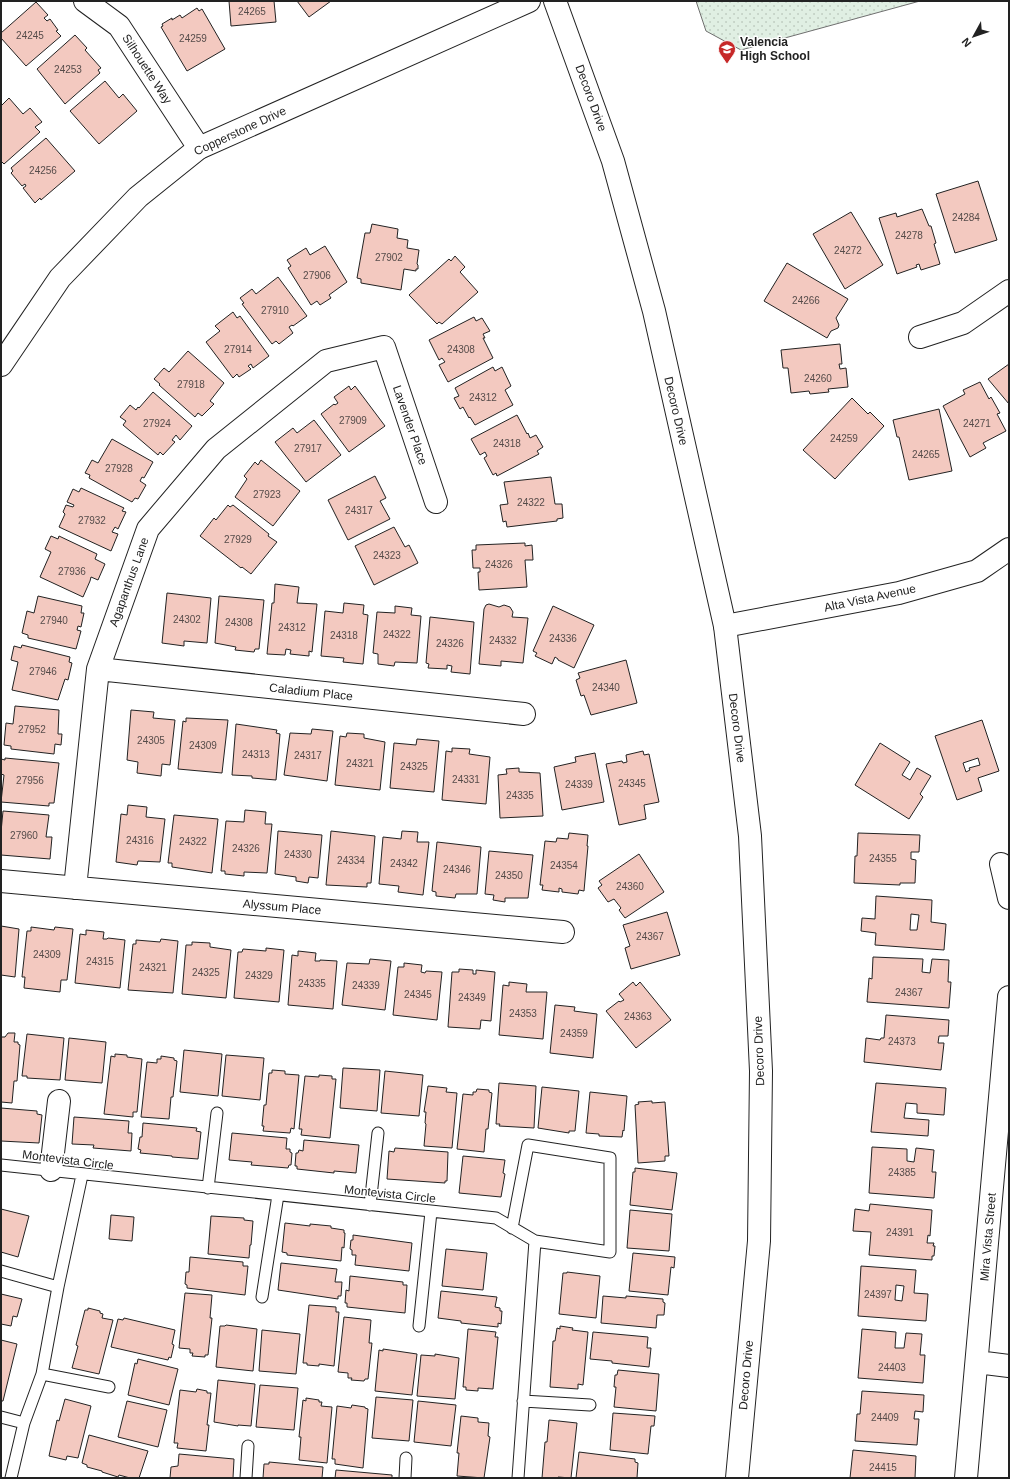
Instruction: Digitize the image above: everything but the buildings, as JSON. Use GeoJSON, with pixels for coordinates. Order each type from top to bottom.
{"type":"FeatureCollection","features":[{"type":"Feature","properties":{"kind":"street","name":"Silhouette Way"},"geometry":{"type":"LineString","coordinates":[[85,1],[119,26],[199,148]]}},
{"type":"Feature","properties":{"kind":"street","name":"Copperstone Drive"},"geometry":{"type":"LineString","coordinates":[[1,365],[60,278],[138,197],[199,148],[529,1]]}},
{"type":"Feature","properties":{"kind":"street","name":"Decoro Drive"},"geometry":{"type":"LineString","coordinates":[[555,1],[614,161],[654,311],[725,626],[750,836],[761,1071],[759,1241],[737,1478]]}},
{"type":"Feature","properties":{"kind":"street"},"geometry":{"type":"LineString","coordinates":[[920,337],[962,322],[1009,291]]}},
{"type":"Feature","properties":{"kind":"street","name":"Lavender Place"},"geometry":{"type":"LineString","coordinates":[[384,347],[436,502]]}},
{"type":"Feature","properties":{"kind":"street","name":"Agapanthus Lane"},"geometry":{"type":"LineString","coordinates":[[75,888],[98,669],[148,529],[216,449],[326,362],[384,347]]}},
{"type":"Feature","properties":{"kind":"street","name":"Alta Vista Avenue"},"geometry":{"type":"LineString","coordinates":[[725,626],[899,593],[977,571],[1009,549]]}},
{"type":"Feature","properties":{"kind":"street","name":"Caladium Place"},"geometry":{"type":"LineString","coordinates":[[98,669],[524,714]]}},
{"type":"Feature","properties":{"kind":"street"},"geometry":{"type":"LineString","coordinates":[[1001,864],[1009,898]]}},
{"type":"Feature","properties":{"kind":"street","name":"Alyssum Place"},"geometry":{"type":"LineString","coordinates":[[1,881],[563,932]]}},
{"type":"Feature","properties":{"kind":"street","name":"Mira Vista Street"},"geometry":{"type":"LineString","coordinates":[[966,1478],[1009,997]]}},
{"type":"Feature","properties":{"kind":"street"},"geometry":{"type":"LineString","coordinates":[[51,1170],[59,1101]]}},
{"type":"Feature","properties":{"kind":"street"},"geometry":{"type":"LineString","coordinates":[[977,1362],[1009,1366]]}},
{"type":"Feature","properties":{"kind":"lane"},"geometry":{"type":"LineString","coordinates":[[208,1188],[217,1113]]}},
{"type":"Feature","properties":{"kind":"lane"},"geometry":{"type":"LineString","coordinates":[[370,1205],[378,1134]]}},
{"type":"Feature","properties":{"kind":"lane"},"geometry":{"type":"LineString","coordinates":[[512,1228],[528,1145],[610,1158],[610,1252],[535,1241],[518,1478]]}},
{"type":"Feature","properties":{"kind":"lane","name":"Montevista Circle"},"geometry":{"type":"LineString","coordinates":[[1,1165],[82,1175],[496,1218],[535,1241]]}},
{"type":"Feature","properties":{"kind":"lane"},"geometry":{"type":"LineString","coordinates":[[12,1478],[24,1423],[42,1374],[58,1287],[82,1175]]}},
{"type":"Feature","properties":{"kind":"lane"},"geometry":{"type":"LineString","coordinates":[[262,1297],[278,1195]]}},
{"type":"Feature","properties":{"kind":"lane"},"geometry":{"type":"LineString","coordinates":[[419,1326],[431,1212]]}},
{"type":"Feature","properties":{"kind":"lane"},"geometry":{"type":"LineString","coordinates":[[1,1271],[58,1287]]}},
{"type":"Feature","properties":{"kind":"lane"},"geometry":{"type":"LineString","coordinates":[[42,1374],[109,1387]]}},
{"type":"Feature","properties":{"kind":"lane"},"geometry":{"type":"LineString","coordinates":[[523,1401],[590,1405]]}},
{"type":"Feature","properties":{"kind":"lane"},"geometry":{"type":"LineString","coordinates":[[1,1417],[24,1423]]}},
{"type":"Feature","properties":{"kind":"lane"},"geometry":{"type":"LineString","coordinates":[[246,1478],[248,1446]]}},
{"type":"Feature","properties":{"kind":"lane"},"geometry":{"type":"LineString","coordinates":[[404,1478],[406,1458]]}},
{"type":"Feature","properties":{"kind":"green space"},"geometry":{"type":"Polygon","coordinates":[[[696,1],[920,1],[741,50],[706,31],[696,1]]]}},
{"type":"Feature","properties":{"kind":"place","name":"Valencia High School"},"geometry":{"type":"Point","coordinates":[727,64]}}]}
